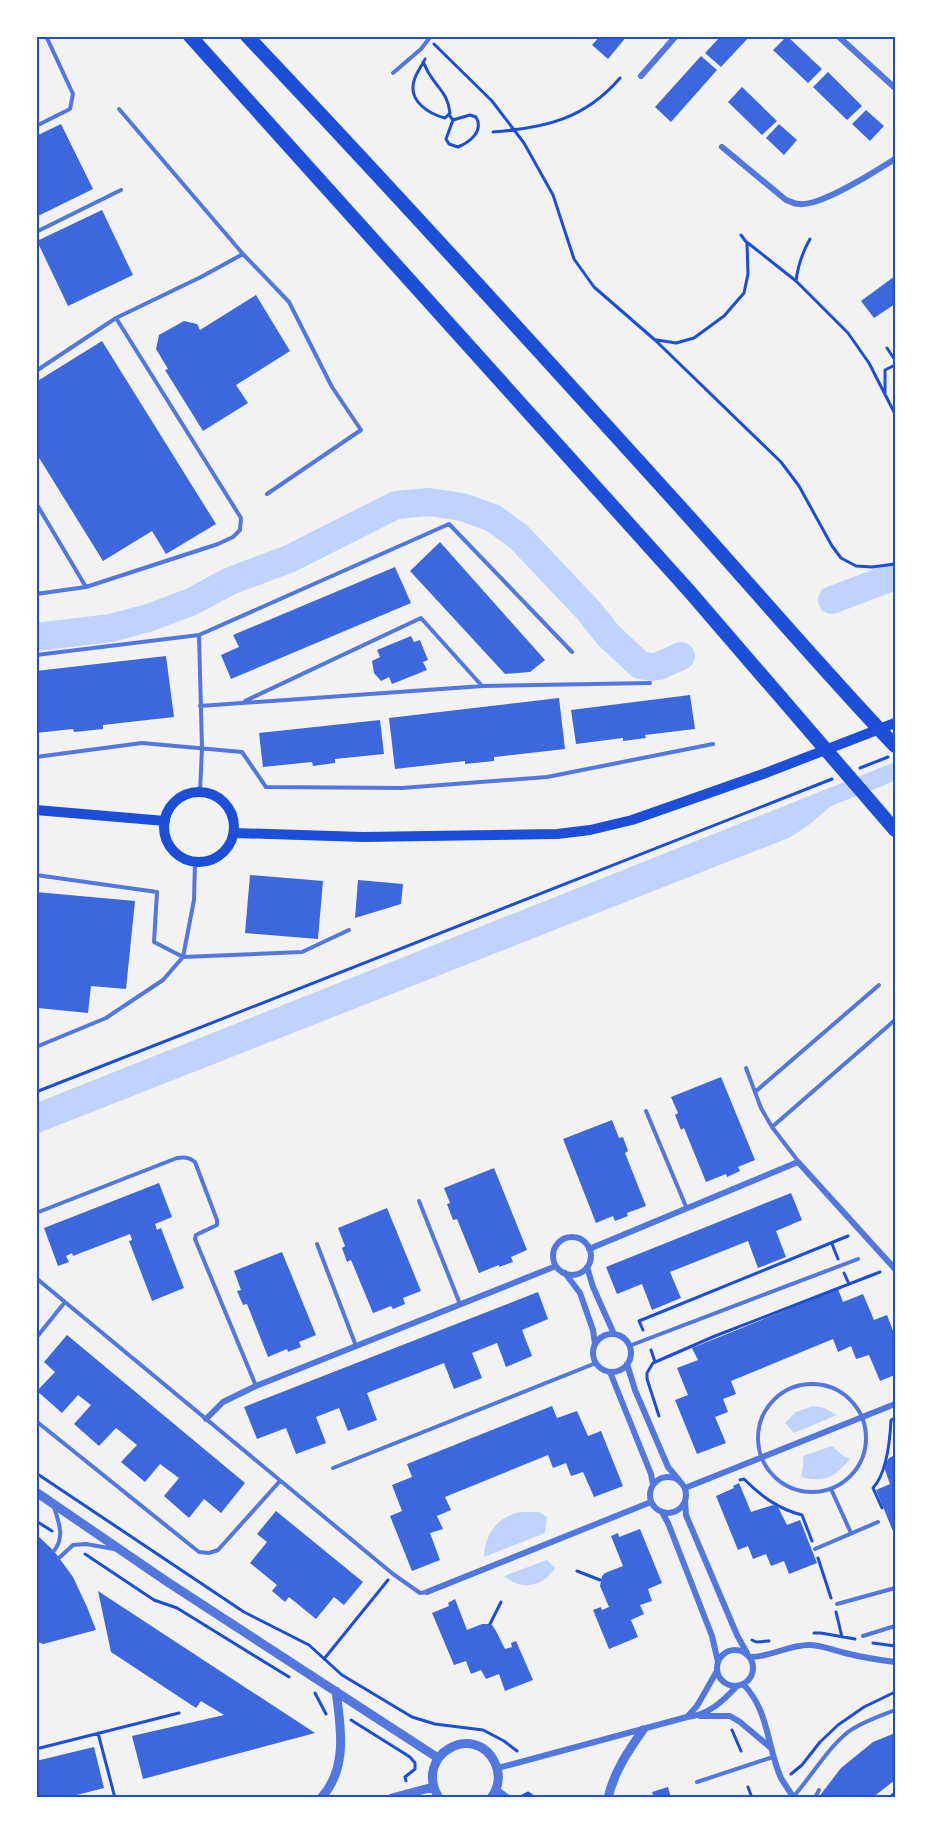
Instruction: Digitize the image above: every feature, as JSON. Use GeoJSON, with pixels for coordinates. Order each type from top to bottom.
{"type":"FeatureCollection","features":[{"type":"Feature","properties":{"kind":"highway"},"geometry":{"type":"LineString","coordinates":[[190,36],[690,592],[895,831]]}},
{"type":"Feature","properties":{"kind":"highway"},"geometry":{"type":"LineString","coordinates":[[246,36],[343,137],[895,746]]}},
{"type":"Feature","properties":{"kind":"main road"},"geometry":{"type":"LineString","coordinates":[[234,833],[363,837],[557,834],[590,830],[632,820],[763,774],[895,723]]}},
{"type":"Feature","properties":{"kind":"main road"},"geometry":{"type":"LineString","coordinates":[[200,792],[212,794],[222,800],[230,810],[234,821],[234,833],[225,852],[216,859],[206,862],[184,859],[174,852],[164,832],[169,809],[177,800],[188,794],[200,792]]}},
{"type":"Feature","properties":{"kind":"main road"},"geometry":{"type":"LineString","coordinates":[[36,810],[165,821]]}},
{"type":"Feature","properties":{"kind":"street"},"geometry":{"type":"LineString","coordinates":[[641,76],[676,36]]}},
{"type":"Feature","properties":{"kind":"street"},"geometry":{"type":"LineString","coordinates":[[838,36],[895,88]]}},
{"type":"Feature","properties":{"kind":"street"},"geometry":{"type":"LineString","coordinates":[[722,147],[786,200],[798,204],[810,203],[858,182],[895,159]]}},
{"type":"Feature","properties":{"kind":"street"},"geometry":{"type":"LineString","coordinates":[[589,1249],[798,1162],[895,1269]]}},
{"type":"Feature","properties":{"kind":"street"},"geometry":{"type":"LineString","coordinates":[[565,1274],[577,1274],[587,1267],[590,1261],[589,1249],[581,1240],[569,1237],[563,1239],[558,1243],[553,1254],[556,1266],[580,1293],[593,1330],[595,1345],[593,1357],[596,1363],[610,1372],[620,1370],[630,1358],[629,1346],[623,1338],[614,1334],[603,1336],[595,1345]]}},
{"type":"Feature","properties":{"kind":"street"},"geometry":{"type":"LineString","coordinates":[[206,1419],[223,1402],[256,1386],[556,1266]]}},
{"type":"Feature","properties":{"kind":"street"},"geometry":{"type":"LineString","coordinates":[[587,1267],[593,1287],[614,1334]]}},
{"type":"Feature","properties":{"kind":"street"},"geometry":{"type":"LineString","coordinates":[[627,1364],[635,1390],[668,1467],[685,1488],[686,1515],[737,1635],[754,1667],[748,1681],[740,1685],[718,1706],[697,1716]]}},
{"type":"Feature","properties":{"kind":"street"},"geometry":{"type":"LineString","coordinates":[[610,1372],[651,1474],[653,1485]]}},
{"type":"Feature","properties":{"kind":"street"},"geometry":{"type":"LineString","coordinates":[[685,1488],[895,1404]]}},
{"type":"Feature","properties":{"kind":"street"},"geometry":{"type":"LineString","coordinates":[[679,1480],[668,1476],[657,1480],[653,1485],[651,1502],[662,1512],[668,1523],[712,1636],[718,1662],[717,1671],[697,1706],[687,1717]]}},
{"type":"Feature","properties":{"kind":"street"},"geometry":{"type":"LineString","coordinates":[[36,1492],[438,1758]]}},
{"type":"Feature","properties":{"kind":"street"},"geometry":{"type":"LineString","coordinates":[[662,1512],[678,1510],[685,1501]]}},
{"type":"Feature","properties":{"kind":"street"},"geometry":{"type":"LineString","coordinates":[[427,1592],[651,1502]]}},
{"type":"Feature","properties":{"kind":"street"},"geometry":{"type":"LineString","coordinates":[[718,1662],[730,1650],[741,1650],[748,1655],[759,1657],[795,1646],[807,1645],[895,1662]]}},
{"type":"Feature","properties":{"kind":"street"},"geometry":{"type":"LineString","coordinates":[[717,1671],[727,1684],[740,1685],[750,1691],[766,1722],[782,1779],[793,1797]]}},
{"type":"Feature","properties":{"kind":"street"},"geometry":{"type":"LineString","coordinates":[[321,1798],[329,1789],[337,1770],[342,1740],[336,1691]]}},
{"type":"Feature","properties":{"kind":"street"},"geometry":{"type":"LineString","coordinates":[[498,1768],[697,1716],[730,1716],[772,1749]]}},
{"type":"Feature","properties":{"kind":"street"},"geometry":{"type":"LineString","coordinates":[[608,1798],[614,1778],[626,1754],[643,1730]]}},
{"type":"Feature","properties":{"kind":"street"},"geometry":{"type":"LineString","coordinates":[[439,1798],[433,1787],[433,1767],[445,1750],[466,1743],[486,1750],[493,1758],[498,1768],[498,1784],[494,1795],[506,1798]]}},
{"type":"Feature","properties":{"kind":"street"},"geometry":{"type":"LineString","coordinates":[[392,1798],[433,1787]]}},
{"type":"Feature","properties":{"kind":"lane"},"geometry":{"type":"LineString","coordinates":[[36,126],[70,110],[73,93],[46,36]]}},
{"type":"Feature","properties":{"kind":"lane"},"geometry":{"type":"LineString","coordinates":[[393,73],[421,50],[430,38]]}},
{"type":"Feature","properties":{"kind":"lane"},"geometry":{"type":"LineString","coordinates":[[119,109],[243,254],[289,302],[332,387],[361,430],[267,494]]}},
{"type":"Feature","properties":{"kind":"lane"},"geometry":{"type":"LineString","coordinates":[[36,232],[121,190]]}},
{"type":"Feature","properties":{"kind":"lane"},"geometry":{"type":"LineString","coordinates":[[36,371],[116,318],[243,254]]}},
{"type":"Feature","properties":{"kind":"lane"},"geometry":{"type":"LineString","coordinates":[[36,594],[87,587],[218,544],[233,537],[240,530],[241,518],[116,318]]}},
{"type":"Feature","properties":{"kind":"lane"},"geometry":{"type":"LineString","coordinates":[[36,503],[87,587]]}},
{"type":"Feature","properties":{"kind":"lane"},"geometry":{"type":"LineString","coordinates":[[36,655],[199,635],[449,524],[572,652]]}},
{"type":"Feature","properties":{"kind":"lane"},"geometry":{"type":"LineString","coordinates":[[241,703],[421,618],[483,686]]}},
{"type":"Feature","properties":{"kind":"lane"},"geometry":{"type":"LineString","coordinates":[[199,635],[202,748],[200,792]]}},
{"type":"Feature","properties":{"kind":"lane"},"geometry":{"type":"LineString","coordinates":[[200,706],[483,686],[650,682]]}},
{"type":"Feature","properties":{"kind":"lane"},"geometry":{"type":"LineString","coordinates":[[36,757],[142,743],[202,748],[242,752],[266,787],[402,788],[546,777],[713,744]]}},
{"type":"Feature","properties":{"kind":"lane"},"geometry":{"type":"LineString","coordinates":[[36,1047],[106,1018],[163,980],[183,957],[195,900],[195,862]]}},
{"type":"Feature","properties":{"kind":"lane"},"geometry":{"type":"LineString","coordinates":[[36,875],[157,892],[154,942],[183,957],[302,952],[349,930]]}},
{"type":"Feature","properties":{"kind":"lane"},"geometry":{"type":"LineString","coordinates":[[755,1092],[879,985]]}},
{"type":"Feature","properties":{"kind":"lane"},"geometry":{"type":"LineString","coordinates":[[772,1127],[895,1020]]}},
{"type":"Feature","properties":{"kind":"lane"},"geometry":{"type":"LineString","coordinates":[[746,1068],[761,1108],[798,1162]]}},
{"type":"Feature","properties":{"kind":"lane"},"geometry":{"type":"LineString","coordinates":[[646,1111],[687,1209]]}},
{"type":"Feature","properties":{"kind":"lane"},"geometry":{"type":"LineString","coordinates":[[36,1213],[177,1158],[185,1156],[195,1162],[217,1220],[217,1225],[203,1230],[196,1235],[195,1239],[256,1386]]}},
{"type":"Feature","properties":{"kind":"lane"},"geometry":{"type":"LineString","coordinates":[[419,1200],[460,1304]]}},
{"type":"Feature","properties":{"kind":"lane"},"geometry":{"type":"LineString","coordinates":[[317,1244],[356,1346]]}},
{"type":"Feature","properties":{"kind":"lane"},"geometry":{"type":"LineString","coordinates":[[629,1346],[858,1259]]}},
{"type":"Feature","properties":{"kind":"lane"},"geometry":{"type":"LineString","coordinates":[[36,1278],[393,1574],[420,1593],[427,1592]]}},
{"type":"Feature","properties":{"kind":"lane"},"geometry":{"type":"LineString","coordinates":[[36,1338],[65,1302]]}},
{"type":"Feature","properties":{"kind":"lane"},"geometry":{"type":"LineString","coordinates":[[333,1468],[596,1363]]}},
{"type":"Feature","properties":{"kind":"lane"},"geometry":{"type":"LineString","coordinates":[[819,1384],[841,1392],[850,1399],[862,1417],[866,1437],[863,1456],[854,1472],[831,1489],[811,1493],[791,1488],[774,1477],[767,1470],[761,1458],[757,1438],[762,1416],[776,1397],[796,1386],[819,1384]]}},
{"type":"Feature","properties":{"kind":"lane"},"geometry":{"type":"LineString","coordinates":[[36,1421],[199,1552],[209,1553],[218,1550],[280,1481]]}},
{"type":"Feature","properties":{"kind":"lane"},"geometry":{"type":"LineString","coordinates":[[831,1489],[851,1533]]}},
{"type":"Feature","properties":{"kind":"lane"},"geometry":{"type":"LineString","coordinates":[[52,1504],[59,1522],[60,1537],[54,1551]]}},
{"type":"Feature","properties":{"kind":"lane"},"geometry":{"type":"LineString","coordinates":[[815,1549],[878,1522]]}},
{"type":"Feature","properties":{"kind":"lane"},"geometry":{"type":"LineString","coordinates":[[59,1558],[73,1545],[86,1544],[121,1550]]}},
{"type":"Feature","properties":{"kind":"lane"},"geometry":{"type":"LineString","coordinates":[[837,1604],[895,1588]]}},
{"type":"Feature","properties":{"kind":"lane"},"geometry":{"type":"LineString","coordinates":[[863,1636],[895,1626]]}},
{"type":"Feature","properties":{"kind":"lane"},"geometry":{"type":"LineString","coordinates":[[793,1797],[807,1782],[817,1765],[849,1732],[895,1710]]}},
{"type":"Feature","properties":{"kind":"lane"},"geometry":{"type":"LineString","coordinates":[[698,1782],[774,1757]]}},
{"type":"Feature","properties":{"kind":"lane"},"geometry":{"type":"LineString","coordinates":[[814,1798],[819,1790]]}},
{"type":"Feature","properties":{"kind":"path"},"geometry":{"type":"LineString","coordinates":[[430,38],[492,101],[524,143],[553,195],[574,259],[594,288],[655,340],[782,462],[799,486],[841,558],[856,566],[872,567],[895,564]]}},
{"type":"Feature","properties":{"kind":"path"},"geometry":{"type":"LineString","coordinates":[[431,52],[437,47]]}},
{"type":"Feature","properties":{"kind":"path"},"geometry":{"type":"LineString","coordinates":[[426,56],[412,84],[414,95],[429,113],[445,118],[449,114]]}},
{"type":"Feature","properties":{"kind":"path"},"geometry":{"type":"LineString","coordinates":[[423,62],[429,75],[445,96],[449,105],[449,114],[453,120]]}},
{"type":"Feature","properties":{"kind":"path"},"geometry":{"type":"LineString","coordinates":[[493,132],[514,130],[570,117],[609,91],[620,78]]}},
{"type":"Feature","properties":{"kind":"path"},"geometry":{"type":"LineString","coordinates":[[470,115],[476,117],[479,122],[473,137],[458,147],[449,144],[446,139],[453,120],[470,115]]}},
{"type":"Feature","properties":{"kind":"path"},"geometry":{"type":"LineString","coordinates":[[741,235],[747,243],[796,281],[848,333],[869,363],[895,414]]}},
{"type":"Feature","properties":{"kind":"path"},"geometry":{"type":"LineString","coordinates":[[796,281],[802,252],[810,239]]}},
{"type":"Feature","properties":{"kind":"path"},"geometry":{"type":"LineString","coordinates":[[655,340],[676,343],[694,338],[724,316],[744,293],[748,274],[747,243]]}},
{"type":"Feature","properties":{"kind":"path"},"geometry":{"type":"LineString","coordinates":[[885,395],[885,370],[895,362],[887,348]]}},
{"type":"Feature","properties":{"kind":"path"},"geometry":{"type":"LineString","coordinates":[[850,772],[895,754]]}},
{"type":"Feature","properties":{"kind":"path"},"geometry":{"type":"LineString","coordinates":[[36,1092],[839,776]]}},
{"type":"Feature","properties":{"kind":"path"},"geometry":{"type":"LineString","coordinates":[[645,1335],[639,1321],[848,1236]]}},
{"type":"Feature","properties":{"kind":"path"},"geometry":{"type":"LineString","coordinates":[[660,1418],[647,1379],[649,1368],[655,1362],[880,1272]]}},
{"type":"Feature","properties":{"kind":"path"},"geometry":{"type":"LineString","coordinates":[[651,1350],[655,1362]]}},
{"type":"Feature","properties":{"kind":"path"},"geometry":{"type":"LineString","coordinates":[[882,1508],[873,1488],[879,1480],[888,1447],[891,1420],[895,1418]]}},
{"type":"Feature","properties":{"kind":"path"},"geometry":{"type":"LineString","coordinates":[[36,1473],[244,1612],[309,1645],[342,1675],[412,1717],[435,1724],[483,1730],[504,1741],[513,1750],[536,1759]]}},
{"type":"Feature","properties":{"kind":"path"},"geometry":{"type":"LineString","coordinates":[[740,1480],[744,1479],[762,1496],[784,1510],[802,1515],[842,1637]]}},
{"type":"Feature","properties":{"kind":"path"},"geometry":{"type":"LineString","coordinates":[[36,1521],[60,1537]]}},
{"type":"Feature","properties":{"kind":"path"},"geometry":{"type":"LineString","coordinates":[[73,1545],[154,1600],[177,1608],[296,1682]]}},
{"type":"Feature","properties":{"kind":"path"},"geometry":{"type":"LineString","coordinates":[[577,1571],[600,1580]]}},
{"type":"Feature","properties":{"kind":"path"},"geometry":{"type":"LineString","coordinates":[[324,1659],[393,1574]]}},
{"type":"Feature","properties":{"kind":"path"},"geometry":{"type":"LineString","coordinates":[[490,1624],[501,1602]]}},
{"type":"Feature","properties":{"kind":"path"},"geometry":{"type":"LineString","coordinates":[[315,1693],[329,1721]]}},
{"type":"Feature","properties":{"kind":"path"},"geometry":{"type":"LineString","coordinates":[[36,1749],[179,1713]]}},
{"type":"Feature","properties":{"kind":"path"},"geometry":{"type":"LineString","coordinates":[[350,1719],[410,1757],[416,1769],[405,1777]]}},
{"type":"Feature","properties":{"kind":"path"},"geometry":{"type":"LineString","coordinates":[[729,1722],[741,1751]]}},
{"type":"Feature","properties":{"kind":"path"},"geometry":{"type":"LineString","coordinates":[[98,1733],[115,1798]]}},
{"type":"Feature","properties":{"kind":"path"},"geometry":{"type":"LineString","coordinates":[[748,1787],[752,1798]]}},
{"type":"Feature","properties":{"kind":"path"},"geometry":{"type":"LineString","coordinates":[[518,1798],[528,1793],[536,1798]]}},
{"type":"Feature","properties":{"kind":"path"},"geometry":{"type":"LineString","coordinates":[[889,1798],[895,1793]]}},
{"type":"Feature","properties":{"kind":"water"},"geometry":{"type":"Polygon","coordinates":[[[895,762],[895,781],[831,806],[791,837],[36,1134],[36,1103],[895,762]]]}},
{"type":"Feature","properties":{"kind":"water"},"geometry":{"type":"Polygon","coordinates":[[[813,1406],[824,1408],[837,1415],[794,1433],[785,1423],[796,1412],[813,1406]]]}},
{"type":"Feature","properties":{"kind":"water"},"geometry":{"type":"Polygon","coordinates":[[[832,1446],[850,1459],[845,1465],[823,1479],[801,1477],[803,1456],[832,1446]]]}},
{"type":"Feature","properties":{"kind":"water"},"geometry":{"type":"Polygon","coordinates":[[[520,1512],[539,1512],[547,1517],[545,1533],[484,1557],[487,1541],[494,1528],[505,1518],[520,1512]]]}},
{"type":"Feature","properties":{"kind":"water"},"geometry":{"type":"Polygon","coordinates":[[[547,1560],[555,1568],[538,1583],[517,1584],[504,1576],[547,1560]]]}},
{"type":"Feature","properties":{"kind":"building"},"geometry":{"type":"Polygon","coordinates":[[[600,36],[627,36],[608,59],[592,45],[600,36]]]}},
{"type":"Feature","properties":{"kind":"building"},"geometry":{"type":"Polygon","coordinates":[[[721,36],[750,36],[721,67],[705,53],[721,36]]]}},
{"type":"Feature","properties":{"kind":"building"},"geometry":{"type":"Polygon","coordinates":[[[787,36],[822,69],[808,83],[773,50],[787,36]]]}},
{"type":"Feature","properties":{"kind":"building"},"geometry":{"type":"Polygon","coordinates":[[[701,56],[717,70],[671,122],[655,107],[701,56]]]}},
{"type":"Feature","properties":{"kind":"building"},"geometry":{"type":"Polygon","coordinates":[[[828,72],[862,106],[847,120],[813,87],[828,72]]]}},
{"type":"Feature","properties":{"kind":"building"},"geometry":{"type":"Polygon","coordinates":[[[742,87],[777,121],[762,135],[728,102],[742,87]]]}},
{"type":"Feature","properties":{"kind":"building"},"geometry":{"type":"Polygon","coordinates":[[[866,110],[884,126],[870,141],[852,124],[866,110]]]}},
{"type":"Feature","properties":{"kind":"building"},"geometry":{"type":"Polygon","coordinates":[[[61,124],[93,189],[36,217],[36,136],[61,124]]]}},
{"type":"Feature","properties":{"kind":"building"},"geometry":{"type":"Polygon","coordinates":[[[779,124],[797,140],[784,155],[766,138],[779,124]]]}},
{"type":"Feature","properties":{"kind":"building"},"geometry":{"type":"Polygon","coordinates":[[[102,210],[133,275],[68,306],[37,241],[102,210]]]}},
{"type":"Feature","properties":{"kind":"building"},"geometry":{"type":"Polygon","coordinates":[[[895,276],[895,304],[874,318],[861,301],[895,276]]]}},
{"type":"Feature","properties":{"kind":"building"},"geometry":{"type":"Polygon","coordinates":[[[256,295],[290,351],[236,385],[248,403],[203,431],[165,370],[168,369],[156,349],[159,335],[184,321],[197,324],[200,330],[256,295]]]}},
{"type":"Feature","properties":{"kind":"building"},"geometry":{"type":"Polygon","coordinates":[[[102,341],[216,524],[166,554],[152,531],[103,561],[36,453],[36,382],[102,341]]]}},
{"type":"Feature","properties":{"kind":"building"},"geometry":{"type":"Polygon","coordinates":[[[440,542],[545,660],[530,672],[505,674],[410,571],[440,542]]]}},
{"type":"Feature","properties":{"kind":"building"},"geometry":{"type":"Polygon","coordinates":[[[395,567],[411,603],[231,679],[221,655],[239,647],[233,635],[395,567]]]}},
{"type":"Feature","properties":{"kind":"building"},"geometry":{"type":"Polygon","coordinates":[[[411,636],[414,642],[420,640],[428,660],[423,662],[427,670],[392,684],[389,677],[381,681],[374,673],[372,661],[380,657],[377,650],[411,636]]]}},
{"type":"Feature","properties":{"kind":"building"},"geometry":{"type":"Polygon","coordinates":[[[166,656],[174,717],[103,725],[103,729],[36,733],[36,671],[166,656]]]}},
{"type":"Feature","properties":{"kind":"building"},"geometry":{"type":"Polygon","coordinates":[[[690,695],[695,729],[645,735],[646,738],[623,741],[623,738],[576,744],[571,710],[690,695]]]}},
{"type":"Feature","properties":{"kind":"building"},"geometry":{"type":"Polygon","coordinates":[[[559,698],[565,749],[494,757],[494,761],[465,764],[465,761],[395,769],[389,718],[559,698]]]}},
{"type":"Feature","properties":{"kind":"building"},"geometry":{"type":"Polygon","coordinates":[[[380,720],[384,754],[335,759],[335,763],[313,766],[312,762],[263,767],[259,733],[380,720]]]}},
{"type":"Feature","properties":{"kind":"building"},"geometry":{"type":"Polygon","coordinates":[[[250,875],[323,881],[318,939],[245,933],[250,875]]]}},
{"type":"Feature","properties":{"kind":"building"},"geometry":{"type":"Polygon","coordinates":[[[358,880],[403,884],[401,904],[355,918],[358,880]]]}},
{"type":"Feature","properties":{"kind":"building"},"geometry":{"type":"Polygon","coordinates":[[[36,892],[135,901],[126,989],[91,986],[88,1013],[38,1008],[38,1016],[36,1015],[36,892]]]}},
{"type":"Feature","properties":{"kind":"building"},"geometry":{"type":"Polygon","coordinates":[[[721,1077],[755,1160],[738,1167],[740,1171],[727,1177],[726,1174],[706,1182],[684,1128],[681,1130],[675,1115],[678,1113],[671,1097],[721,1077]]]}},
{"type":"Feature","properties":{"kind":"building"},"geometry":{"type":"Polygon","coordinates":[[[612,1120],[619,1138],[623,1137],[628,1151],[625,1153],[646,1206],[627,1213],[628,1216],[615,1221],[613,1216],[596,1223],[563,1139],[612,1120]]]}},
{"type":"Feature","properties":{"kind":"building"},"geometry":{"type":"Polygon","coordinates":[[[494,1168],[527,1250],[511,1257],[513,1262],[479,1273],[457,1219],[453,1220],[444,1188],[494,1168]]]}},
{"type":"Feature","properties":{"kind":"building"},"geometry":{"type":"Polygon","coordinates":[[[159,1183],[172,1217],[155,1224],[157,1230],[161,1228],[184,1288],[152,1301],[129,1241],[132,1240],[130,1234],[73,1256],[72,1253],[66,1256],[69,1262],[58,1266],[44,1228],[159,1183]]]}},
{"type":"Feature","properties":{"kind":"building"},"geometry":{"type":"Polygon","coordinates":[[[791,1193],[802,1220],[776,1231],[786,1257],[758,1268],[748,1241],[670,1272],[681,1298],[652,1310],[642,1284],[617,1294],[606,1267],[791,1193]]]}},
{"type":"Feature","properties":{"kind":"building"},"geometry":{"type":"Polygon","coordinates":[[[387,1208],[421,1291],[403,1298],[405,1304],[393,1309],[391,1306],[373,1313],[351,1260],[347,1262],[342,1248],[345,1246],[338,1228],[387,1208]]]}},
{"type":"Feature","properties":{"kind":"building"},"geometry":{"type":"Polygon","coordinates":[[[282,1252],[316,1335],[299,1342],[301,1347],[288,1352],[287,1349],[268,1357],[247,1304],[243,1305],[237,1291],[241,1290],[234,1271],[282,1252]]]}},
{"type":"Feature","properties":{"kind":"building"},"geometry":{"type":"Polygon","coordinates":[[[838,1289],[843,1302],[863,1294],[874,1320],[887,1315],[895,1336],[895,1375],[880,1381],[869,1355],[856,1359],[851,1346],[838,1352],[833,1339],[731,1381],[736,1394],[723,1399],[728,1412],[715,1417],[726,1443],[697,1454],[675,1400],[688,1395],[677,1368],[698,1360],[692,1348],[838,1289]]]}},
{"type":"Feature","properties":{"kind":"building"},"geometry":{"type":"Polygon","coordinates":[[[538,1292],[548,1319],[522,1330],[532,1356],[506,1367],[497,1343],[472,1353],[482,1378],[454,1389],[444,1363],[367,1393],[377,1420],[348,1431],[339,1408],[316,1417],[326,1443],[296,1454],[286,1428],[257,1439],[244,1407],[538,1292]]]}},
{"type":"Feature","properties":{"kind":"building"},"geometry":{"type":"Polygon","coordinates":[[[67,1335],[245,1483],[221,1513],[204,1499],[189,1518],[164,1496],[179,1478],[160,1464],[145,1482],[121,1462],[137,1445],[116,1428],[99,1446],[74,1424],[91,1405],[78,1395],[62,1413],[37,1391],[55,1372],[44,1362],[67,1335]]]}},
{"type":"Feature","properties":{"kind":"building"},"geometry":{"type":"Polygon","coordinates":[[[552,1406],[557,1418],[577,1411],[588,1436],[601,1431],[623,1486],[594,1497],[583,1472],[571,1476],[566,1463],[553,1468],[548,1455],[445,1497],[451,1510],[437,1516],[443,1529],[430,1533],[440,1560],[412,1571],[390,1516],[402,1511],[392,1485],[412,1477],[407,1464],[552,1406]]]}},
{"type":"Feature","properties":{"kind":"building"},"geometry":{"type":"Polygon","coordinates":[[[895,1455],[895,1536],[876,1490],[890,1484],[885,1464],[895,1455]]]}},
{"type":"Feature","properties":{"kind":"building"},"geometry":{"type":"Polygon","coordinates":[[[739,1483],[751,1512],[773,1505],[778,1507],[787,1525],[800,1520],[817,1563],[789,1574],[784,1561],[771,1566],[766,1554],[753,1559],[748,1546],[738,1550],[716,1496],[734,1488],[733,1486],[739,1483]]]}},
{"type":"Feature","properties":{"kind":"building"},"geometry":{"type":"Polygon","coordinates":[[[276,1511],[363,1582],[344,1605],[334,1597],[316,1619],[289,1597],[285,1602],[272,1591],[277,1585],[250,1563],[267,1542],[257,1534],[276,1511]]]}},
{"type":"Feature","properties":{"kind":"building"},"geometry":{"type":"Polygon","coordinates":[[[640,1529],[662,1583],[648,1589],[652,1601],[640,1605],[644,1614],[631,1620],[638,1637],[609,1649],[593,1610],[609,1607],[600,1586],[602,1576],[623,1566],[611,1536],[618,1533],[619,1537],[640,1529]]]}},
{"type":"Feature","properties":{"kind":"building"},"geometry":{"type":"Polygon","coordinates":[[[36,1534],[54,1551],[73,1577],[96,1630],[43,1644],[36,1641],[36,1534]]]}},
{"type":"Feature","properties":{"kind":"building"},"geometry":{"type":"Polygon","coordinates":[[[98,1591],[315,1733],[143,1779],[132,1736],[224,1715],[201,1701],[196,1708],[111,1652],[98,1591]]]}},
{"type":"Feature","properties":{"kind":"building"},"geometry":{"type":"Polygon","coordinates":[[[455,1599],[467,1630],[488,1624],[492,1625],[505,1649],[512,1647],[511,1643],[516,1641],[533,1680],[505,1691],[499,1674],[486,1679],[481,1670],[471,1674],[466,1661],[454,1665],[432,1613],[449,1606],[448,1603],[455,1599]]]}},
{"type":"Feature","properties":{"kind":"building"},"geometry":{"type":"Polygon","coordinates":[[[895,1733],[895,1780],[872,1798],[818,1798],[841,1768],[873,1742],[895,1733]]]}},
{"type":"Feature","properties":{"kind":"building"},"geometry":{"type":"Polygon","coordinates":[[[94,1747],[104,1788],[65,1798],[36,1798],[36,1761],[94,1747]]]}},
{"type":"Feature","properties":{"kind":"building"},"geometry":{"type":"Polygon","coordinates":[[[668,1787],[671,1798],[654,1798],[652,1792],[668,1787]]]}},
{"type":"Feature","properties":{"kind":"waterway"},"geometry":{"type":"LineString","coordinates":[[36,637],[111,628],[148,618],[191,602],[230,581],[289,559],[396,505],[429,502],[462,507],[493,518],[519,537],[589,611],[608,635],[640,665],[659,666],[681,656]]}},
{"type":"Feature","properties":{"kind":"waterway"},"geometry":{"type":"LineString","coordinates":[[832,600],[895,576]]}}]}
